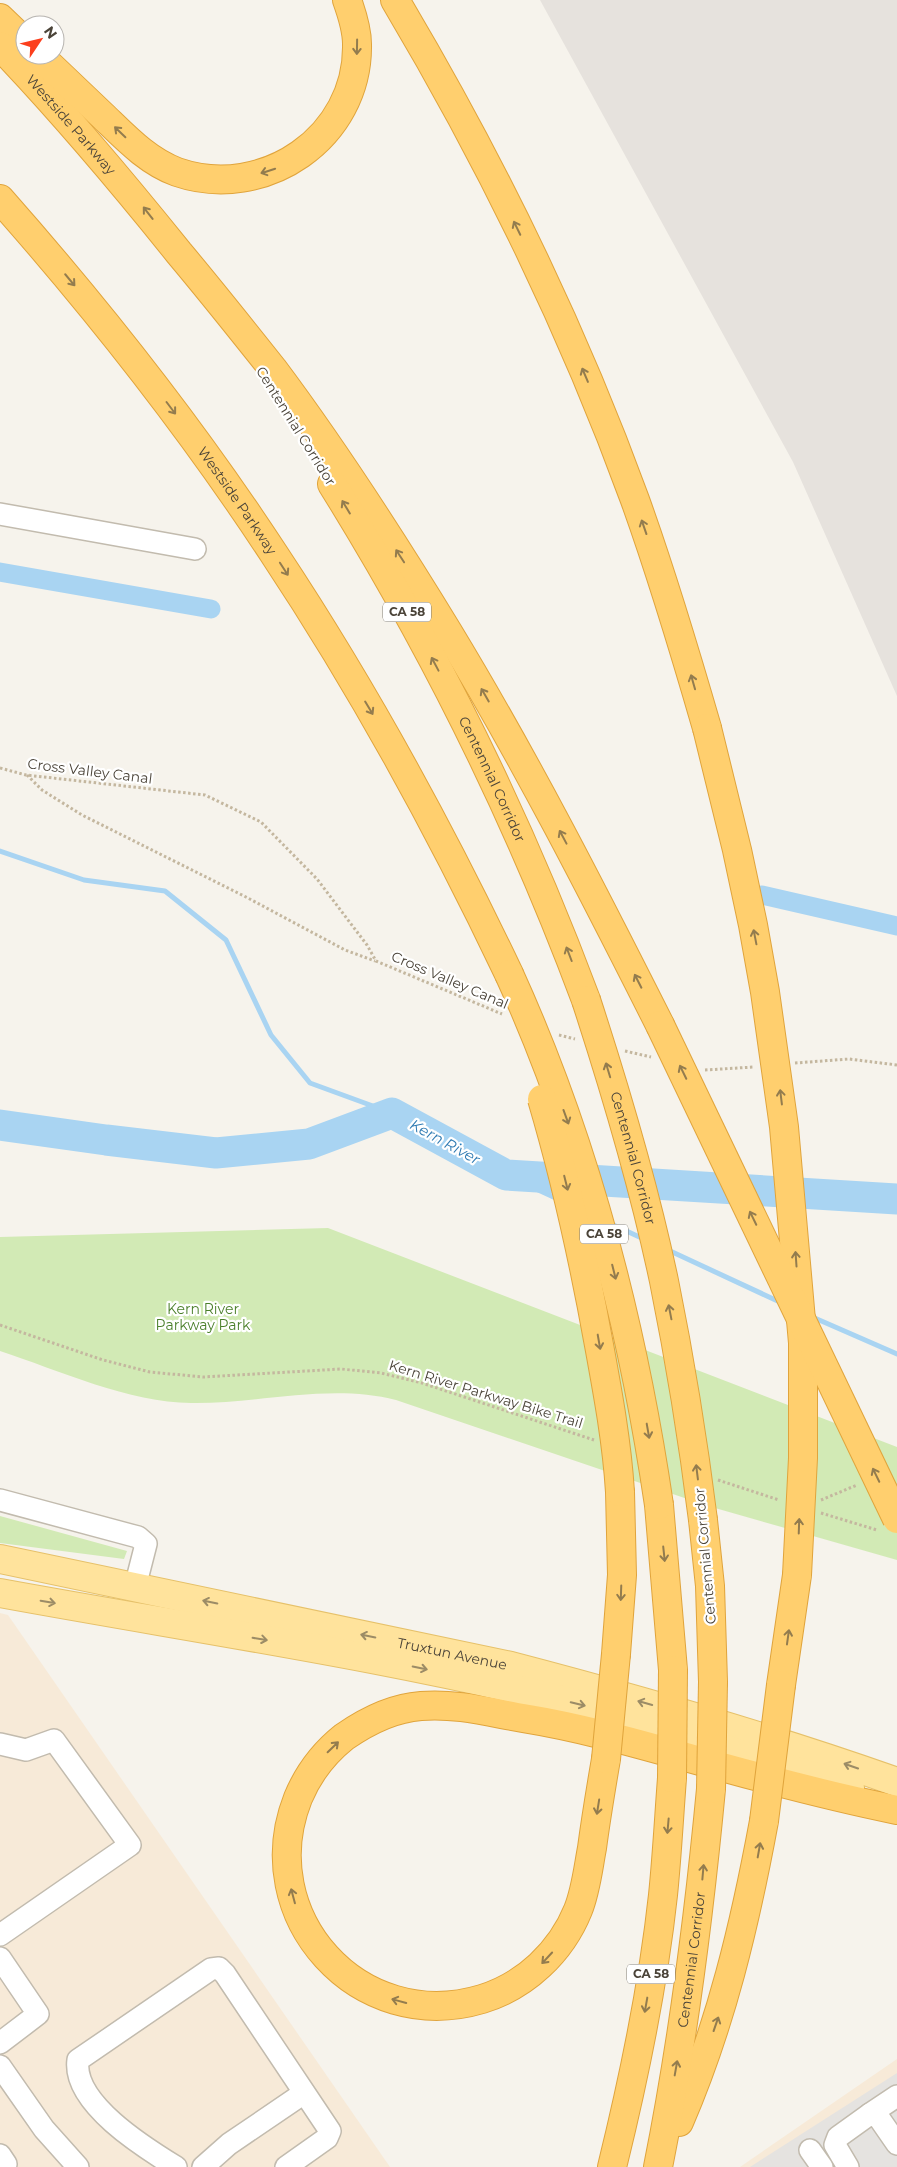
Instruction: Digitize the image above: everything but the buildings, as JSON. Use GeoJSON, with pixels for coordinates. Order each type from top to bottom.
{"type":"FeatureCollection","features":[{"type":"Feature","properties":{"kind":"highway"},"geometry":{"type":"LineString","coordinates":[[49,65],[136,148],[156,162],[177,172],[204,178],[250,176],[279,167],[304,154],[326,131],[343,104],[354,75],[357,44],[356,28],[347,0]]}},
{"type":"Feature","properties":{"kind":"highway"},"geometry":{"type":"LineString","coordinates":[[395,0],[477,147],[516,224],[582,367],[616,450],[655,558],[707,728],[753,925],[773,1040],[784,1127],[802,1343],[803,1458],[797,1575],[764,1820],[750,1901],[720,2014],[697,2076],[658,2167]]}},
{"type":"Feature","properties":{"kind":"highway"},"geometry":{"type":"LineString","coordinates":[[0,18],[15,32]]}},
{"type":"Feature","properties":{"kind":"highway","name":"Westside Parkway"},"geometry":{"type":"LineString","coordinates":[[0,46],[105,162],[178,252]]}},
{"type":"Feature","properties":{"kind":"highway","name":"Westside Parkway"},"geometry":{"type":"LineString","coordinates":[[0,200],[39,243],[164,399],[274,553],[375,717],[435,827],[503,972]]}},
{"type":"Feature","properties":{"kind":"highway"},"geometry":{"type":"LineString","coordinates":[[0,204],[39,243]]}},
{"type":"Feature","properties":{"kind":"highway"},"geometry":{"type":"LineString","coordinates":[[178,252],[268,364],[319,433],[418,583],[527,770],[660,1025],[888,1525]]}},
{"type":"Feature","properties":{"kind":"highway","name":"Centennial Corridor"},"geometry":{"type":"LineString","coordinates":[[178,252],[235,330],[340,496],[412,621],[512,818],[559,926],[586,1000],[624,1125],[663,1279],[693,1438],[703,1520],[710,1586],[712,1682],[711,1789],[691,1974],[680,2050],[658,2167]]}},
{"type":"Feature","properties":{"kind":"highway"},"geometry":{"type":"LineString","coordinates":[[503,972],[542,1098],[571,1205],[585,1266],[607,1385],[618,1461],[622,1575],[616,1654],[606,1759],[586,1882],[577,1912],[562,1940],[550,1955],[523,1979],[508,1988],[470,2002],[450,2005],[431,2006],[398,2001],[359,1984],[336,1967],[313,1940],[303,1923],[295,1905],[287,1866],[290,1827],[302,1790],[317,1765],[338,1742],[370,1720],[408,1708],[433,1705],[463,1708],[582,1729],[638,1742],[802,1788],[897,1810]]}},
{"type":"Feature","properties":{"kind":"highway","name":"CA 58"},"geometry":{"type":"LineString","coordinates":[[503,972],[554,1081],[602,1228],[631,1342],[644,1407],[659,1505],[673,1670],[672,1778],[663,1896],[648,1995],[632,2086],[612,2167]]}},
{"type":"Feature","properties":{"kind":"main road","name":"Truxtun Avenue"},"geometry":{"type":"LineString","coordinates":[[0,1559],[510,1666],[584,1685],[799,1748],[897,1782]]}},
{"type":"Feature","properties":{"kind":"main road"},"geometry":{"type":"LineString","coordinates":[[0,1581],[18,1576],[117,1593],[135,1586]]}},
{"type":"Feature","properties":{"kind":"main road","name":"Truxtun Avenue"},"geometry":{"type":"LineString","coordinates":[[0,1594],[413,1666],[525,1691],[589,1707],[847,1787],[897,1805]]}},
{"type":"Feature","properties":{"kind":"street"},"geometry":{"type":"LineString","coordinates":[[0,514],[195,549]]}},
{"type":"Feature","properties":{"kind":"street"},"geometry":{"type":"LineString","coordinates":[[0,1500],[138,1537],[146,1544],[135,1586]]}},
{"type":"Feature","properties":{"kind":"street"},"geometry":{"type":"LineString","coordinates":[[0,1744],[26,1750],[54,1740],[130,1845],[0,1935]]}},
{"type":"Feature","properties":{"kind":"street"},"geometry":{"type":"LineString","coordinates":[[0,1958],[38,2014],[0,2043]]}},
{"type":"Feature","properties":{"kind":"street"},"geometry":{"type":"LineString","coordinates":[[176,2167],[140,2145],[111,2122],[91,2097],[78,2076],[78,2060],[211,1970],[218,1968],[225,1974],[330,2131],[330,2135],[286,2167]]}},
{"type":"Feature","properties":{"kind":"street"},"geometry":{"type":"LineString","coordinates":[[0,2066],[44,2129],[78,2167]]}},
{"type":"Feature","properties":{"kind":"street"},"geometry":{"type":"LineString","coordinates":[[203,2167],[228,2144],[304,2093]]}},
{"type":"Feature","properties":{"kind":"street"},"geometry":{"type":"LineString","coordinates":[[848,2167],[835,2145],[838,2137],[897,2096]]}},
{"type":"Feature","properties":{"kind":"street"},"geometry":{"type":"LineString","coordinates":[[870,2114],[879,2118],[897,2144]]}},
{"type":"Feature","properties":{"kind":"path","name":"Cross Valley Canal"},"geometry":{"type":"LineString","coordinates":[[0,768],[26,775],[205,795],[261,822],[317,879],[367,945],[376,961],[508,1017]]}},
{"type":"Feature","properties":{"kind":"path"},"geometry":{"type":"LineString","coordinates":[[26,775],[42,790],[82,815],[246,897],[345,950],[376,961]]}},
{"type":"Feature","properties":{"kind":"path"},"geometry":{"type":"LineString","coordinates":[[553,1034],[582,1041]]}},
{"type":"Feature","properties":{"kind":"path"},"geometry":{"type":"LineString","coordinates":[[621,1050],[660,1059]]}},
{"type":"Feature","properties":{"kind":"path"},"geometry":{"type":"LineString","coordinates":[[792,1064],[849,1059],[897,1065]]}},
{"type":"Feature","properties":{"kind":"path"},"geometry":{"type":"LineString","coordinates":[[698,1068],[708,1070],[755,1067]]}},
{"type":"Feature","properties":{"kind":"path","name":"Kern River Parkway Bike Trail"},"geometry":{"type":"LineString","coordinates":[[0,1325],[103,1360],[150,1372],[203,1377],[341,1369],[380,1373],[422,1383],[601,1442]]}},
{"type":"Feature","properties":{"kind":"path"},"geometry":{"type":"LineString","coordinates":[[714,1479],[779,1500]]}},
{"type":"Feature","properties":{"kind":"path"},"geometry":{"type":"LineString","coordinates":[[819,1501],[861,1484]]}},
{"type":"Feature","properties":{"kind":"path"},"geometry":{"type":"LineString","coordinates":[[816,1512],[888,1525]]}},
{"type":"Feature","properties":{"kind":"shaded area"},"geometry":{"type":"Polygon","coordinates":[[[540,0],[897,0],[897,696],[793,462],[540,0]]]}},
{"type":"Feature","properties":{"kind":"shaded area"},"geometry":{"type":"Polygon","coordinates":[[[0,1613],[8,1615],[390,2167],[0,2167],[0,1613]]]}},
{"type":"Feature","properties":{"kind":"shaded area"},"geometry":{"type":"Polygon","coordinates":[[[897,2059],[897,2167],[740,2167],[897,2059]]]}},
{"type":"Feature","properties":{"kind":"shaded area"},"geometry":{"type":"Polygon","coordinates":[[[897,2073],[897,2167],[750,2167],[897,2073]]]}},
{"type":"Feature","properties":{"kind":"green space","name":"Kern River Parkway Park"},"geometry":{"type":"Polygon","coordinates":[[[328,1228],[897,1447],[897,1560],[708,1506],[396,1400],[371,1395],[345,1393],[242,1401],[168,1402],[119,1392],[0,1351],[0,1237],[328,1228]]]}},
{"type":"Feature","properties":{"kind":"green space"},"geometry":{"type":"Polygon","coordinates":[[[0,1516],[127,1551],[124,1559],[0,1543],[0,1516]]]}},
{"type":"Feature","properties":{"kind":"waterway"},"geometry":{"type":"LineString","coordinates":[[0,572],[211,609]]}},
{"type":"Feature","properties":{"kind":"waterway"},"geometry":{"type":"LineString","coordinates":[[0,851],[84,880],[165,891],[226,940],[271,1035],[310,1083],[392,1113]]}},
{"type":"Feature","properties":{"kind":"waterway"},"geometry":{"type":"LineString","coordinates":[[762,895],[897,926]]}},
{"type":"Feature","properties":{"kind":"waterway","name":"Kern River"},"geometry":{"type":"LineString","coordinates":[[0,1125],[216,1153],[309,1144],[392,1113],[506,1175],[897,1199]]}},
{"type":"Feature","properties":{"kind":"waterway"},"geometry":{"type":"LineString","coordinates":[[506,1175],[560,1200]]}},
{"type":"Feature","properties":{"kind":"waterway"},"geometry":{"type":"LineString","coordinates":[[609,1223],[646,1240]]}},
{"type":"Feature","properties":{"kind":"waterway"},"geometry":{"type":"LineString","coordinates":[[668,1250],[782,1303]]}},
{"type":"Feature","properties":{"kind":"waterway"},"geometry":{"type":"LineString","coordinates":[[810,1316],[897,1354]]}}]}
